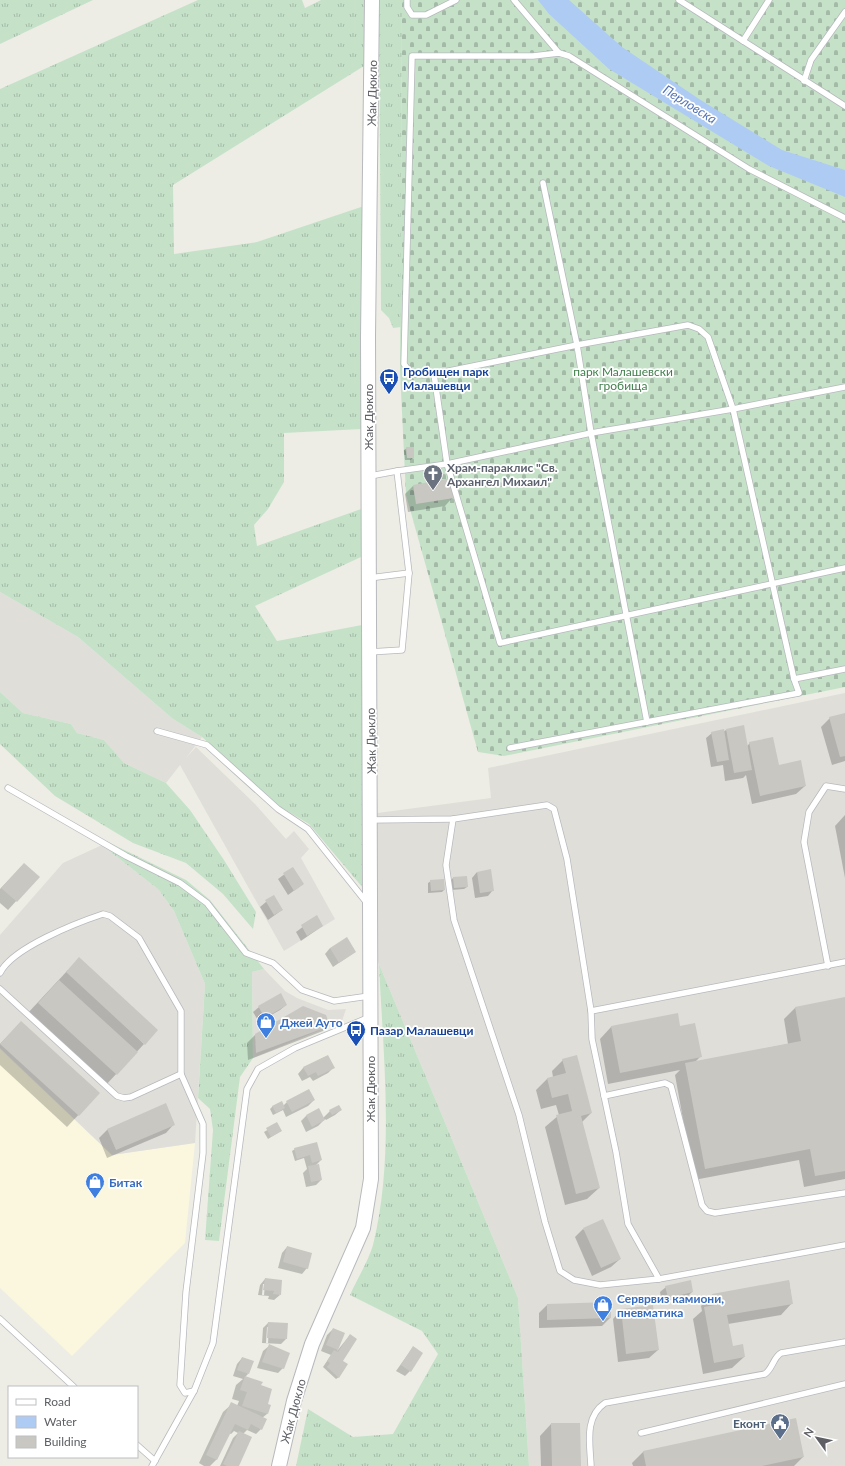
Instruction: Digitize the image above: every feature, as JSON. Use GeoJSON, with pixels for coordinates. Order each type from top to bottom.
{"type":"FeatureCollection","features":[{"type":"Feature","properties":{"kind":"street","name":"Жак Дюкло"},"geometry":{"type":"LineString","coordinates":[[279,1466],[294,1401],[312,1344],[363,1228],[371,1179],[368,477],[372,0]]}},
{"type":"Feature","properties":{"kind":"lane"},"geometry":{"type":"LineString","coordinates":[[407,0],[407,7],[412,15],[426,15],[456,0]]}},
{"type":"Feature","properties":{"kind":"lane"},"geometry":{"type":"LineString","coordinates":[[514,0],[559,53]]}},
{"type":"Feature","properties":{"kind":"lane"},"geometry":{"type":"LineString","coordinates":[[679,0],[845,106]]}},
{"type":"Feature","properties":{"kind":"lane"},"geometry":{"type":"LineString","coordinates":[[743,41],[769,0]]}},
{"type":"Feature","properties":{"kind":"lane"},"geometry":{"type":"LineString","coordinates":[[804,81],[811,60],[845,12]]}},
{"type":"Feature","properties":{"kind":"lane"},"geometry":{"type":"LineString","coordinates":[[510,748],[798,693],[733,409],[708,338],[699,329],[688,326],[577,345],[419,376],[409,372],[404,364],[412,56],[533,56],[559,53],[569,56],[749,169],[845,218]]}},
{"type":"Feature","properties":{"kind":"lane"},"geometry":{"type":"LineString","coordinates":[[543,183],[577,345],[591,433],[647,722]]}},
{"type":"Feature","properties":{"kind":"lane"},"geometry":{"type":"LineString","coordinates":[[434,374],[447,464],[500,643],[627,617],[772,583],[845,568]]}},
{"type":"Feature","properties":{"kind":"lane"},"geometry":{"type":"LineString","coordinates":[[368,477],[397,471],[447,464],[591,433],[733,409],[845,387]]}},
{"type":"Feature","properties":{"kind":"lane"},"geometry":{"type":"LineString","coordinates":[[369,652],[402,650],[409,573],[397,471]]}},
{"type":"Feature","properties":{"kind":"lane"},"geometry":{"type":"LineString","coordinates":[[369,578],[409,573]]}},
{"type":"Feature","properties":{"kind":"lane"},"geometry":{"type":"LineString","coordinates":[[794,679],[845,670]]}},
{"type":"Feature","properties":{"kind":"lane"},"geometry":{"type":"LineString","coordinates":[[157,731],[207,745],[278,809],[308,829],[370,906]]}},
{"type":"Feature","properties":{"kind":"lane"},"geometry":{"type":"LineString","coordinates":[[828,966],[804,842],[809,812],[826,786],[845,789]]}},
{"type":"Feature","properties":{"kind":"lane"},"geometry":{"type":"LineString","coordinates":[[8,788],[126,856],[180,883],[207,903],[246,953],[273,963],[302,990],[334,1000],[370,996]]}},
{"type":"Feature","properties":{"kind":"lane"},"geometry":{"type":"LineString","coordinates":[[370,820],[453,819],[547,805],[554,809],[567,859],[591,1011],[592,1039],[616,1152],[628,1224],[659,1279]]}},
{"type":"Feature","properties":{"kind":"lane"},"geometry":{"type":"LineString","coordinates":[[453,819],[446,864],[454,920],[519,1115],[545,1222],[560,1271],[574,1280],[600,1286],[659,1279],[845,1245]]}},
{"type":"Feature","properties":{"kind":"lane"},"geometry":{"type":"LineString","coordinates":[[0,973],[3,967],[29,946],[103,914],[110,916],[140,938],[181,1011],[181,1074],[203,1124],[203,1153],[186,1292],[180,1385],[185,1393],[194,1391]]}},
{"type":"Feature","properties":{"kind":"lane"},"geometry":{"type":"LineString","coordinates":[[591,1011],[845,962]]}},
{"type":"Feature","properties":{"kind":"lane"},"geometry":{"type":"LineString","coordinates":[[0,989],[117,1096],[124,1098],[131,1097],[181,1074]]}},
{"type":"Feature","properties":{"kind":"lane"},"geometry":{"type":"LineString","coordinates":[[138,1446],[153,1464],[194,1391],[213,1343],[246,1089],[258,1069],[295,1048],[370,1017]]}},
{"type":"Feature","properties":{"kind":"lane"},"geometry":{"type":"LineString","coordinates":[[604,1096],[665,1083],[670,1086],[702,1205],[707,1211],[715,1214],[845,1193]]}},
{"type":"Feature","properties":{"kind":"lane"},"geometry":{"type":"LineString","coordinates":[[0,1319],[73,1386]]}},
{"type":"Feature","properties":{"kind":"lane"},"geometry":{"type":"LineString","coordinates":[[591,1466],[590,1422],[598,1408],[605,1403],[765,1374],[771,1370],[777,1355],[781,1352],[845,1342]]}},
{"type":"Feature","properties":{"kind":"lane"},"geometry":{"type":"LineString","coordinates":[[641,1432],[845,1384]]}},
{"type":"Feature","properties":{"kind":"shaded area"},"geometry":{"type":"Polygon","coordinates":[[[0,592],[78,637],[173,719],[202,737],[186,758],[196,747],[255,804],[286,839],[294,831],[309,849],[301,858],[335,919],[284,951],[180,765],[166,783],[124,763],[104,740],[77,733],[71,724],[23,713],[0,692],[0,592]]]}},
{"type":"Feature","properties":{"kind":"shaded area"},"geometry":{"type":"Polygon","coordinates":[[[845,693],[845,1466],[529,1466],[518,1298],[369,940],[370,814],[491,798],[488,768],[845,693]]]}},
{"type":"Feature","properties":{"kind":"shaded area"},"geometry":{"type":"Polygon","coordinates":[[[102,845],[159,890],[174,911],[205,984],[195,1143],[112,1155],[0,1048],[0,935],[63,863],[102,845]]]}},
{"type":"Feature","properties":{"kind":"shaded area"},"geometry":{"type":"Polygon","coordinates":[[[264,969],[285,991],[297,998],[328,1010],[346,1009],[342,1021],[253,1058],[252,972],[264,969]]]}},
{"type":"Feature","properties":{"kind":"shaded area","name":"Битак"},"geometry":{"type":"Polygon","coordinates":[[[0,1049],[112,1155],[195,1143],[185,1243],[72,1356],[0,1288],[0,1049]]]}},
{"type":"Feature","properties":{"kind":"green space"},"geometry":{"type":"Polygon","coordinates":[[[0,0],[93,0],[0,44],[0,0]]]}},
{"type":"Feature","properties":{"kind":"green space"},"geometry":{"type":"Polygon","coordinates":[[[198,0],[302,0],[305,8],[321,0],[364,0],[364,66],[173,185],[174,254],[257,242],[364,206],[362,429],[284,433],[284,482],[268,509],[254,525],[257,546],[361,509],[361,557],[255,606],[277,641],[362,625],[363,888],[309,824],[279,806],[202,737],[173,719],[78,637],[0,592],[0,89],[198,0]]]}},
{"type":"Feature","properties":{"kind":"green space"},"geometry":{"type":"Polygon","coordinates":[[[379,0],[402,0],[401,327],[393,328],[389,318],[381,310],[379,0]]]}},
{"type":"Feature","properties":{"kind":"green space","name":"парк Малашевски гробища"},"geometry":{"type":"Polygon","coordinates":[[[402,0],[845,0],[845,687],[504,756],[478,752],[406,495],[400,371],[402,0]]]}},
{"type":"Feature","properties":{"kind":"green space"},"geometry":{"type":"Polygon","coordinates":[[[0,692],[23,713],[71,724],[77,733],[104,740],[124,763],[166,783],[190,810],[224,860],[256,912],[253,929],[223,894],[186,863],[133,843],[55,796],[0,744],[0,692]]]}},
{"type":"Feature","properties":{"kind":"green space"},"geometry":{"type":"Polygon","coordinates":[[[106,841],[186,880],[210,900],[264,969],[252,972],[253,1058],[240,1077],[219,1241],[205,1240],[213,1130],[210,1109],[198,1098],[205,984],[174,911],[159,890],[102,845],[106,841]]]}},
{"type":"Feature","properties":{"kind":"green space"},"geometry":{"type":"Polygon","coordinates":[[[379,964],[518,1298],[529,1466],[296,1466],[308,1409],[353,1437],[393,1434],[438,1354],[422,1331],[350,1295],[373,1245],[380,1211],[384,1177],[386,1105],[379,964]]]}},
{"type":"Feature","properties":{"kind":"water","name":"Перловска"},"geometry":{"type":"Polygon","coordinates":[[[538,0],[569,0],[622,47],[699,99],[782,150],[845,170],[845,197],[769,166],[609,69],[549,14],[538,0]]]}},
{"type":"Feature","properties":{"kind":"building"},"geometry":{"type":"Polygon","coordinates":[[[406,447],[414,447],[414,458],[407,458],[406,447]]]}},
{"type":"Feature","properties":{"kind":"building"},"geometry":{"type":"Polygon","coordinates":[[[436,469],[437,474],[428,476],[427,470],[436,469]]]}},
{"type":"Feature","properties":{"kind":"building","name":"Храм-параклис \"Св. Архангел Михаил\""},"geometry":{"type":"Polygon","coordinates":[[[451,478],[454,498],[416,504],[413,485],[451,478]]]}},
{"type":"Feature","properties":{"kind":"building"},"geometry":{"type":"Polygon","coordinates":[[[845,713],[845,756],[840,757],[829,717],[845,713]]]}},
{"type":"Feature","properties":{"kind":"building"},"geometry":{"type":"Polygon","coordinates":[[[744,725],[752,770],[734,773],[726,729],[744,725]]]}},
{"type":"Feature","properties":{"kind":"building"},"geometry":{"type":"Polygon","coordinates":[[[724,729],[729,760],[717,762],[711,732],[724,729]]]}},
{"type":"Feature","properties":{"kind":"building"},"geometry":{"type":"Polygon","coordinates":[[[773,737],[779,765],[801,760],[806,786],[760,796],[749,742],[773,737]]]}},
{"type":"Feature","properties":{"kind":"building"},"geometry":{"type":"Polygon","coordinates":[[[24,863],[40,877],[17,902],[1,888],[24,863]]]}},
{"type":"Feature","properties":{"kind":"building"},"geometry":{"type":"Polygon","coordinates":[[[293,867],[304,884],[294,891],[283,873],[293,867]]]}},
{"type":"Feature","properties":{"kind":"building"},"geometry":{"type":"Polygon","coordinates":[[[491,869],[494,891],[480,893],[477,872],[491,869]]]}},
{"type":"Feature","properties":{"kind":"building"},"geometry":{"type":"Polygon","coordinates":[[[467,876],[468,887],[454,888],[453,877],[467,876]]]}},
{"type":"Feature","properties":{"kind":"building"},"geometry":{"type":"Polygon","coordinates":[[[444,879],[445,890],[431,891],[430,880],[444,879]]]}},
{"type":"Feature","properties":{"kind":"building"},"geometry":{"type":"Polygon","coordinates":[[[274,895],[283,910],[274,915],[265,900],[274,895]]]}},
{"type":"Feature","properties":{"kind":"building"},"geometry":{"type":"Polygon","coordinates":[[[317,915],[323,926],[307,936],[301,925],[317,915]]]}},
{"type":"Feature","properties":{"kind":"building"},"geometry":{"type":"Polygon","coordinates":[[[347,937],[356,952],[339,963],[330,948],[347,937]]]}},
{"type":"Feature","properties":{"kind":"building"},"geometry":{"type":"Polygon","coordinates":[[[79,957],[158,1030],[145,1045],[66,972],[79,957]]]}},
{"type":"Feature","properties":{"kind":"building"},"geometry":{"type":"Polygon","coordinates":[[[59,980],[138,1052],[117,1075],[38,1003],[59,980]]]}},
{"type":"Feature","properties":{"kind":"building"},"geometry":{"type":"Polygon","coordinates":[[[281,993],[287,1005],[265,1018],[258,1006],[281,993]]]}},
{"type":"Feature","properties":{"kind":"building"},"geometry":{"type":"Polygon","coordinates":[[[845,997],[845,1171],[815,1176],[810,1149],[705,1169],[685,1063],[801,1041],[795,1007],[845,997]]]}},
{"type":"Feature","properties":{"kind":"building"},"geometry":{"type":"Polygon","coordinates":[[[303,1006],[326,1015],[330,1026],[256,1053],[255,1034],[303,1006]]]}},
{"type":"Feature","properties":{"kind":"building"},"geometry":{"type":"Polygon","coordinates":[[[678,1013],[680,1026],[695,1023],[702,1057],[620,1073],[611,1026],[678,1013]]]}},
{"type":"Feature","properties":{"kind":"building"},"geometry":{"type":"Polygon","coordinates":[[[21,1021],[100,1093],[79,1116],[0,1044],[21,1021]]]}},
{"type":"Feature","properties":{"kind":"building"},"geometry":{"type":"Polygon","coordinates":[[[328,1055],[335,1068],[318,1076],[316,1072],[308,1076],[303,1067],[328,1055]]]}},
{"type":"Feature","properties":{"kind":"building"},"geometry":{"type":"Polygon","coordinates":[[[577,1055],[592,1113],[581,1116],[600,1188],[576,1194],[556,1115],[572,1111],[568,1094],[552,1098],[547,1078],[566,1073],[562,1059],[577,1055]]]}},
{"type":"Feature","properties":{"kind":"building"},"geometry":{"type":"Polygon","coordinates":[[[309,1089],[315,1100],[292,1112],[286,1101],[309,1089]]]}},
{"type":"Feature","properties":{"kind":"building"},"geometry":{"type":"Polygon","coordinates":[[[282,1101],[285,1108],[276,1113],[272,1106],[282,1101]]]}},
{"type":"Feature","properties":{"kind":"building"},"geometry":{"type":"Polygon","coordinates":[[[166,1103],[175,1125],[116,1150],[107,1129],[166,1103]]]}},
{"type":"Feature","properties":{"kind":"building"},"geometry":{"type":"Polygon","coordinates":[[[339,1105],[342,1110],[332,1115],[329,1110],[339,1105]]]}},
{"type":"Feature","properties":{"kind":"building"},"geometry":{"type":"Polygon","coordinates":[[[319,1108],[325,1120],[312,1127],[306,1115],[319,1108]]]}},
{"type":"Feature","properties":{"kind":"building"},"geometry":{"type":"Polygon","coordinates":[[[277,1122],[282,1131],[271,1137],[266,1128],[277,1122]]]}},
{"type":"Feature","properties":{"kind":"building"},"geometry":{"type":"Polygon","coordinates":[[[317,1142],[322,1160],[312,1163],[310,1155],[297,1159],[294,1148],[317,1142]]]}},
{"type":"Feature","properties":{"kind":"building"},"geometry":{"type":"Polygon","coordinates":[[[319,1164],[322,1180],[311,1182],[308,1166],[319,1164]]]}},
{"type":"Feature","properties":{"kind":"building"},"geometry":{"type":"Polygon","coordinates":[[[603,1219],[621,1259],[601,1268],[583,1228],[603,1219]]]}},
{"type":"Feature","properties":{"kind":"building"},"geometry":{"type":"Polygon","coordinates":[[[287,1246],[312,1253],[308,1269],[283,1262],[287,1246]]]}},
{"type":"Feature","properties":{"kind":"building"},"geometry":{"type":"Polygon","coordinates":[[[265,1278],[282,1280],[281,1295],[273,1294],[274,1291],[263,1290],[265,1278]]]}},
{"type":"Feature","properties":{"kind":"building"},"geometry":{"type":"Polygon","coordinates":[[[691,1280],[693,1292],[668,1298],[665,1286],[691,1280]]]}},
{"type":"Feature","properties":{"kind":"building"},"geometry":{"type":"Polygon","coordinates":[[[789,1280],[793,1304],[727,1315],[733,1346],[743,1344],[745,1357],[714,1363],[704,1307],[714,1305],[712,1294],[789,1280]]]}},
{"type":"Feature","properties":{"kind":"building"},"geometry":{"type":"Polygon","coordinates":[[[611,1302],[611,1318],[547,1320],[547,1304],[611,1302]]]}},
{"type":"Feature","properties":{"kind":"building"},"geometry":{"type":"Polygon","coordinates":[[[653,1305],[659,1350],[626,1354],[621,1309],[653,1305]]]}},
{"type":"Feature","properties":{"kind":"building"},"geometry":{"type":"Polygon","coordinates":[[[268,1322],[288,1323],[287,1339],[267,1338],[268,1322]]]}},
{"type":"Feature","properties":{"kind":"building"},"geometry":{"type":"Polygon","coordinates":[[[333,1328],[345,1333],[338,1350],[326,1345],[333,1328]]]}},
{"type":"Feature","properties":{"kind":"building"},"geometry":{"type":"Polygon","coordinates":[[[350,1334],[357,1339],[343,1361],[348,1364],[339,1378],[327,1367],[330,1363],[327,1361],[334,1350],[338,1352],[350,1334]]]}},
{"type":"Feature","properties":{"kind":"building"},"geometry":{"type":"Polygon","coordinates":[[[269,1344],[290,1353],[284,1369],[262,1362],[269,1344]]]}},
{"type":"Feature","properties":{"kind":"building"},"geometry":{"type":"Polygon","coordinates":[[[413,1346],[423,1353],[411,1372],[401,1365],[413,1346]]]}},
{"type":"Feature","properties":{"kind":"building"},"geometry":{"type":"Polygon","coordinates":[[[242,1357],[254,1361],[249,1374],[237,1370],[242,1357]]]}},
{"type":"Feature","properties":{"kind":"building"},"geometry":{"type":"Polygon","coordinates":[[[245,1376],[263,1382],[261,1385],[272,1389],[268,1404],[271,1405],[268,1414],[242,1406],[247,1392],[240,1390],[245,1376]]]}},
{"type":"Feature","properties":{"kind":"building"},"geometry":{"type":"Polygon","coordinates":[[[231,1402],[267,1419],[262,1430],[251,1424],[248,1430],[235,1424],[217,1460],[206,1455],[231,1402]]]}},
{"type":"Feature","properties":{"kind":"building"},"geometry":{"type":"Polygon","coordinates":[[[796,1418],[804,1457],[762,1466],[646,1466],[643,1451],[796,1418]]]}},
{"type":"Feature","properties":{"kind":"building"},"geometry":{"type":"Polygon","coordinates":[[[551,1423],[580,1423],[581,1466],[552,1466],[551,1423]]]}},
{"type":"Feature","properties":{"kind":"building"},"geometry":{"type":"Polygon","coordinates":[[[239,1431],[252,1437],[239,1466],[227,1466],[223,1464],[239,1431]]]}},
{"type":"Feature","properties":{"kind":"place","name":"Гробищен парк Малашевци"},"geometry":{"type":"Point","coordinates":[389,395]}},
{"type":"Feature","properties":{"kind":"place","name":"Храм-параклис \"Св. Архангел Михаил\""},"geometry":{"type":"Point","coordinates":[433,491]}},
{"type":"Feature","properties":{"kind":"place","name":"Джей Ауто"},"geometry":{"type":"Point","coordinates":[266,1039]}},
{"type":"Feature","properties":{"kind":"place","name":"Пазар Малашевци"},"geometry":{"type":"Point","coordinates":[356,1047]}},
{"type":"Feature","properties":{"kind":"place","name":"Битак"},"geometry":{"type":"Point","coordinates":[95,1199]}},
{"type":"Feature","properties":{"kind":"place","name":"Серврвиз камиони, пневматика"},"geometry":{"type":"Point","coordinates":[603,1322]}},
{"type":"Feature","properties":{"kind":"place","name":"Еконт"},"geometry":{"type":"Point","coordinates":[780,1440]}}]}
